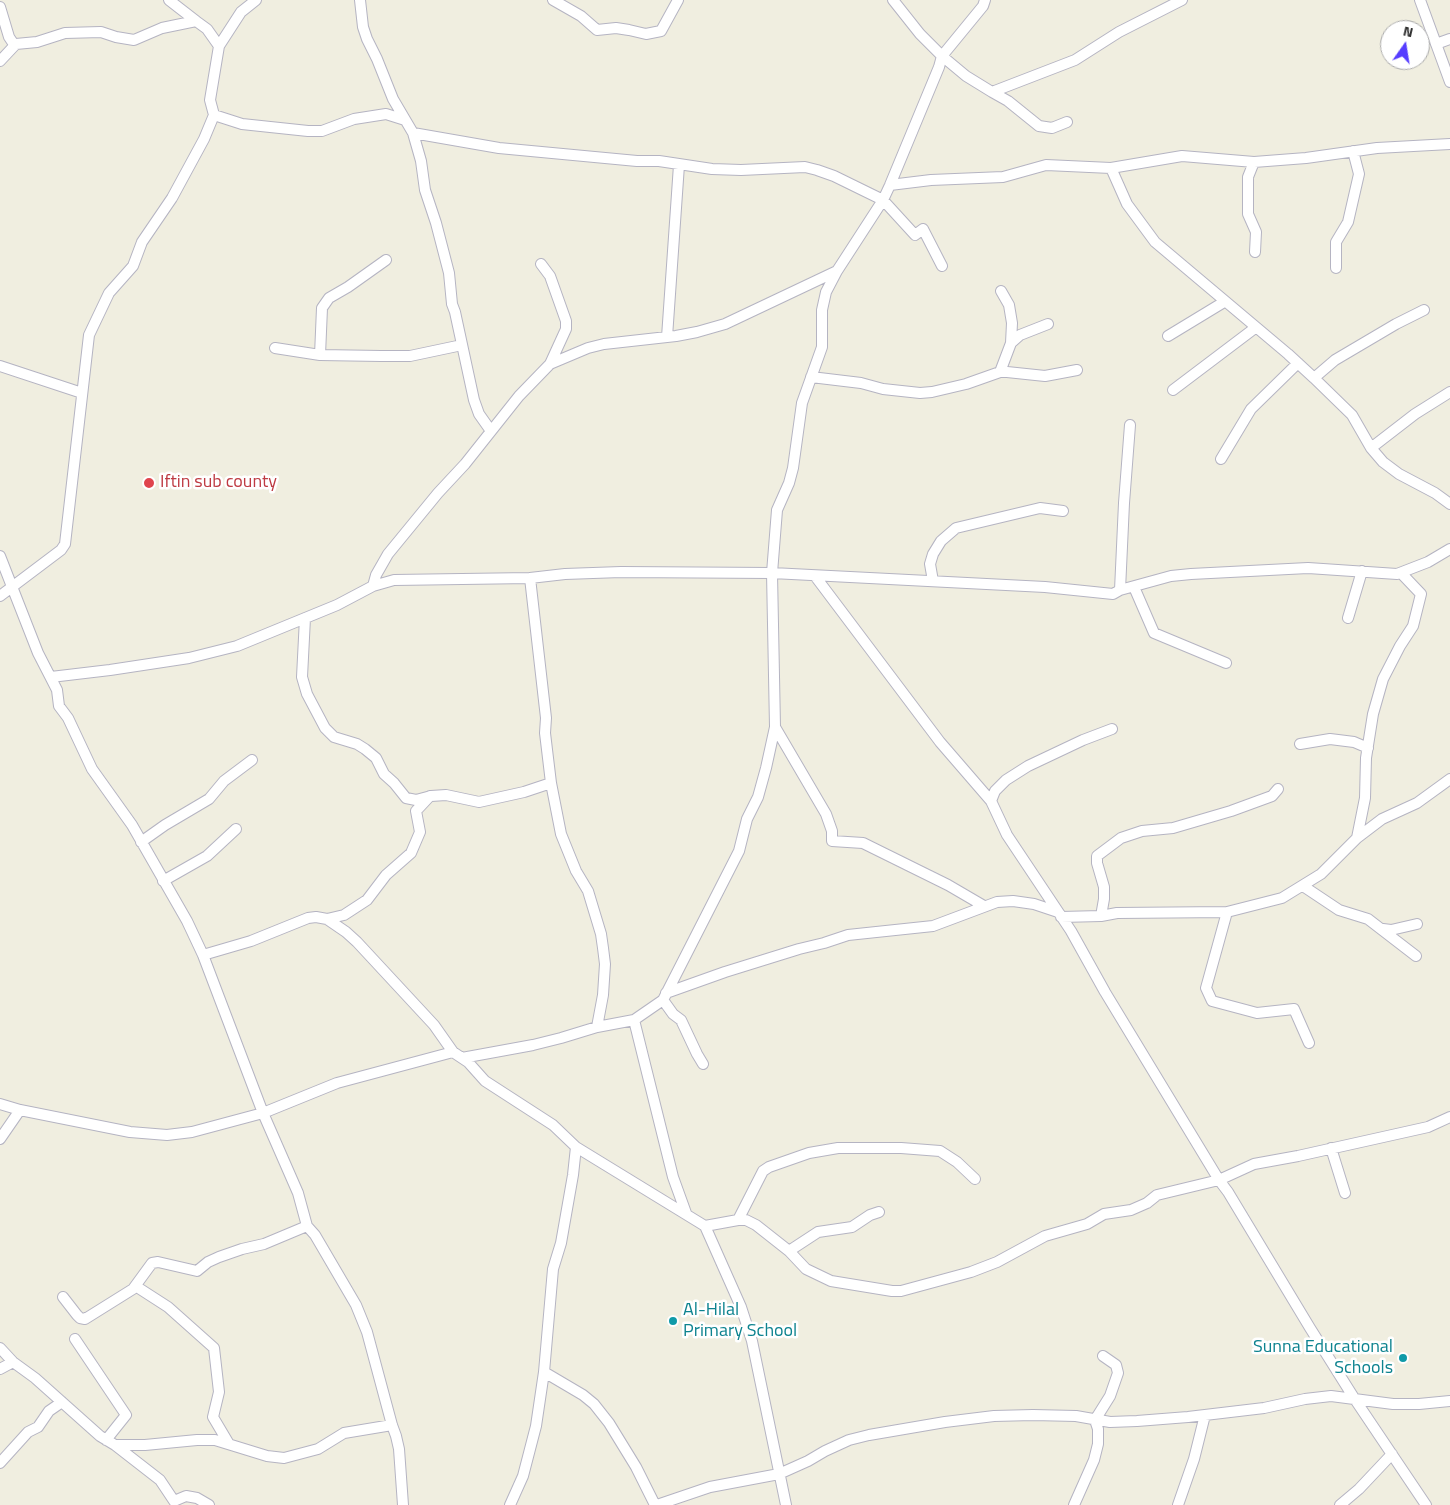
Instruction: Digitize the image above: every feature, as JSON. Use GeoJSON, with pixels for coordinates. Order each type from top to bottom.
{"type":"FeatureCollection","features":[{"type":"Feature","properties":{"kind":"street"},"geometry":{"type":"LineString","coordinates":[[169,0],[207,29],[219,46]]}},
{"type":"Feature","properties":{"kind":"street"},"geometry":{"type":"LineString","coordinates":[[0,596],[61,550],[65,544],[89,335],[109,293],[133,266],[142,242],[172,198],[204,139],[214,115],[210,100],[219,46],[241,12],[256,0]]}},
{"type":"Feature","properties":{"kind":"street"},"geometry":{"type":"LineString","coordinates":[[360,0],[363,27],[367,40],[393,99],[413,134],[421,161],[425,190],[449,273],[452,304],[474,400],[479,414],[491,431]]}},
{"type":"Feature","properties":{"kind":"street"},"geometry":{"type":"LineString","coordinates":[[553,0],[581,16],[597,30],[616,28],[646,34],[661,31],[673,2]]}},
{"type":"Feature","properties":{"kind":"street"},"geometry":{"type":"LineString","coordinates":[[893,0],[920,34],[966,76],[1008,101],[1039,126],[1052,128],[1067,122]]}},
{"type":"Feature","properties":{"kind":"street"},"geometry":{"type":"LineString","coordinates":[[664,997],[739,851],[747,819],[758,796],[775,727],[772,573],[777,510],[792,468],[802,402],[822,347],[822,310],[826,292],[837,271],[883,200],[939,68],[942,56],[983,6],[985,0]]}},
{"type":"Feature","properties":{"kind":"street"},"geometry":{"type":"LineString","coordinates":[[992,92],[1075,60],[1119,32],[1182,0]]}},
{"type":"Feature","properties":{"kind":"street"},"geometry":{"type":"LineString","coordinates":[[1420,0],[1450,82]]}},
{"type":"Feature","properties":{"kind":"street"},"geometry":{"type":"LineString","coordinates":[[0,8],[11,41],[16,44],[37,42],[65,33],[90,32],[102,32],[134,40],[162,28],[196,21]]}},
{"type":"Feature","properties":{"kind":"street"},"geometry":{"type":"LineString","coordinates":[[1436,44],[1450,39]]}},
{"type":"Feature","properties":{"kind":"street"},"geometry":{"type":"LineString","coordinates":[[0,61],[16,44]]}},
{"type":"Feature","properties":{"kind":"street"},"geometry":{"type":"LineString","coordinates":[[214,115],[242,124],[308,131],[322,131],[354,119],[386,114],[404,120]]}},
{"type":"Feature","properties":{"kind":"street"},"geometry":{"type":"LineString","coordinates":[[413,134],[526,151],[637,161],[659,161],[679,165],[741,170],[805,167],[834,176],[883,200],[915,234],[923,229],[942,266]]}},
{"type":"Feature","properties":{"kind":"street"},"geometry":{"type":"LineString","coordinates":[[890,185],[931,180],[1003,177],[1046,165],[1111,168],[1182,156],[1254,162],[1306,158],[1377,148],[1450,144]]}},
{"type":"Feature","properties":{"kind":"street"},"geometry":{"type":"LineString","coordinates":[[1336,268],[1336,242],[1348,222],[1359,174],[1354,151]]}},
{"type":"Feature","properties":{"kind":"street"},"geometry":{"type":"LineString","coordinates":[[1254,162],[1248,177],[1248,214],[1256,232],[1255,252]]}},
{"type":"Feature","properties":{"kind":"street"},"geometry":{"type":"LineString","coordinates":[[667,337],[679,165]]}},
{"type":"Feature","properties":{"kind":"street"},"geometry":{"type":"LineString","coordinates":[[1111,168],[1127,204],[1155,242],[1314,378],[1352,415],[1371,448],[1383,462],[1399,474],[1435,493],[1450,504]]}},
{"type":"Feature","properties":{"kind":"street"},"geometry":{"type":"LineString","coordinates":[[320,355],[322,308],[329,298],[386,260]]}},
{"type":"Feature","properties":{"kind":"street"},"geometry":{"type":"LineString","coordinates":[[373,586],[376,575],[388,554],[438,493],[465,464],[519,396],[550,364],[566,329],[566,321],[550,276],[541,264]]}},
{"type":"Feature","properties":{"kind":"street"},"geometry":{"type":"LineString","coordinates":[[550,364],[588,348],[604,344],[697,332],[724,324],[837,271]]}},
{"type":"Feature","properties":{"kind":"street"},"geometry":{"type":"LineString","coordinates":[[1000,372],[1011,344],[1012,323],[1009,305],[1001,291]]}},
{"type":"Feature","properties":{"kind":"street"},"geometry":{"type":"LineString","coordinates":[[1168,336],[1224,302]]}},
{"type":"Feature","properties":{"kind":"street"},"geometry":{"type":"LineString","coordinates":[[1314,378],[1335,360],[1396,324],[1424,310]]}},
{"type":"Feature","properties":{"kind":"street"},"geometry":{"type":"LineString","coordinates":[[1011,344],[1020,335],[1048,324]]}},
{"type":"Feature","properties":{"kind":"street"},"geometry":{"type":"LineString","coordinates":[[1173,390],[1256,328]]}},
{"type":"Feature","properties":{"kind":"street"},"geometry":{"type":"LineString","coordinates":[[275,348],[320,355],[410,356],[462,345]]}},
{"type":"Feature","properties":{"kind":"street"},"geometry":{"type":"LineString","coordinates":[[1221,459],[1251,409],[1298,363]]}},
{"type":"Feature","properties":{"kind":"street"},"geometry":{"type":"LineString","coordinates":[[0,366],[82,392]]}},
{"type":"Feature","properties":{"kind":"street"},"geometry":{"type":"LineString","coordinates":[[811,377],[920,393],[966,384],[1000,372],[1045,376],[1077,370]]}},
{"type":"Feature","properties":{"kind":"street"},"geometry":{"type":"LineString","coordinates":[[1371,448],[1415,414],[1450,392]]}},
{"type":"Feature","properties":{"kind":"street"},"geometry":{"type":"LineString","coordinates":[[1120,590],[1130,425]]}},
{"type":"Feature","properties":{"kind":"street"},"geometry":{"type":"LineString","coordinates":[[933,581],[931,559],[941,541],[956,528],[1040,508],[1063,511]]}},
{"type":"Feature","properties":{"kind":"street"},"geometry":{"type":"LineString","coordinates":[[51,677],[189,658],[237,646],[336,605],[373,586],[394,580],[426,578],[530,578],[565,574],[622,572],[772,573],[1045,587],[1113,594],[1120,590],[1171,576],[1191,574],[1308,568],[1397,574],[1428,562],[1450,549]]}},
{"type":"Feature","properties":{"kind":"street"},"geometry":{"type":"LineString","coordinates":[[0,556],[38,653],[57,690],[59,706],[68,718],[92,769],[132,825],[187,921],[203,955],[263,1113],[298,1193],[307,1226],[356,1305],[366,1332],[396,1436],[399,1449],[403,1505]]}},
{"type":"Feature","properties":{"kind":"street"},"geometry":{"type":"LineString","coordinates":[[1348,618],[1362,571]]}},
{"type":"Feature","properties":{"kind":"street"},"geometry":{"type":"LineString","coordinates":[[1357,838],[1365,798],[1368,748],[1373,714],[1383,680],[1400,646],[1413,626],[1421,594],[1401,573]]}},
{"type":"Feature","properties":{"kind":"street"},"geometry":{"type":"LineString","coordinates":[[815,576],[940,742],[991,801],[1007,835],[1060,914],[1310,1328],[1354,1398],[1426,1505]]}},
{"type":"Feature","properties":{"kind":"street"},"geometry":{"type":"LineString","coordinates":[[530,578],[546,718],[545,733],[551,783],[561,834],[576,871],[588,891],[600,934],[605,964],[603,994],[597,1027]]}},
{"type":"Feature","properties":{"kind":"street"},"geometry":{"type":"LineString","coordinates":[[1134,587],[1154,633],[1226,663]]}},
{"type":"Feature","properties":{"kind":"street"},"geometry":{"type":"LineString","coordinates":[[305,618],[302,677],[307,694],[325,728],[334,736],[357,744],[376,758],[384,774],[406,798],[416,800],[446,795],[479,802],[524,792],[551,783]]}},
{"type":"Feature","properties":{"kind":"street"},"geometry":{"type":"LineString","coordinates":[[775,727],[826,814],[832,831],[832,841],[863,843],[948,885],[984,906]]}},
{"type":"Feature","properties":{"kind":"street"},"geometry":{"type":"LineString","coordinates":[[991,801],[995,791],[1006,780],[1028,766],[1082,740],[1112,729]]}},
{"type":"Feature","properties":{"kind":"street"},"geometry":{"type":"LineString","coordinates":[[1300,744],[1330,739],[1354,742],[1368,748]]}},
{"type":"Feature","properties":{"kind":"street"},"geometry":{"type":"LineString","coordinates":[[141,842],[165,825],[209,799],[224,781],[252,760]]}},
{"type":"Feature","properties":{"kind":"street"},"geometry":{"type":"LineString","coordinates":[[0,1104],[20,1110],[130,1132],[167,1135],[192,1132],[263,1113],[337,1083],[457,1055],[561,1038],[597,1027],[634,1020],[664,997],[725,972],[799,949],[824,944],[848,935],[933,926],[997,902],[1013,901],[1034,904],[1060,914],[1100,916],[1117,913],[1228,912],[1282,898],[1303,886],[1321,874],[1357,838],[1382,819],[1417,803],[1450,778]]}},
{"type":"Feature","properties":{"kind":"street"},"geometry":{"type":"LineString","coordinates":[[1100,916],[1104,899],[1104,887],[1097,864],[1097,856],[1121,838],[1142,831],[1172,828],[1218,815],[1272,796],[1278,789]]}},
{"type":"Feature","properties":{"kind":"street"},"geometry":{"type":"LineString","coordinates":[[203,955],[251,941],[308,918],[327,919],[344,915],[367,900],[386,874],[411,853],[420,832],[416,811],[431,796]]}},
{"type":"Feature","properties":{"kind":"street"},"geometry":{"type":"LineString","coordinates":[[164,881],[207,856],[236,829]]}},
{"type":"Feature","properties":{"kind":"street"},"geometry":{"type":"LineString","coordinates":[[1303,886],[1339,910],[1368,919],[1416,956]]}},
{"type":"Feature","properties":{"kind":"street"},"geometry":{"type":"LineString","coordinates":[[1228,912],[1206,988],[1212,1001],[1257,1013],[1294,1009],[1310,1043]]}},
{"type":"Feature","properties":{"kind":"street"},"geometry":{"type":"LineString","coordinates":[[327,919],[346,932],[368,953],[434,1025],[457,1055],[468,1062],[485,1081],[553,1124],[576,1147],[705,1226],[741,1307],[752,1341],[786,1505]]}},
{"type":"Feature","properties":{"kind":"street"},"geometry":{"type":"LineString","coordinates":[[1382,928],[1391,930],[1417,924]]}},
{"type":"Feature","properties":{"kind":"street"},"geometry":{"type":"LineString","coordinates":[[664,997],[673,1014],[681,1020],[703,1064]]}},
{"type":"Feature","properties":{"kind":"street"},"geometry":{"type":"LineString","coordinates":[[634,1020],[673,1177],[686,1213]]}},
{"type":"Feature","properties":{"kind":"street"},"geometry":{"type":"LineString","coordinates":[[0,1138],[20,1110]]}},
{"type":"Feature","properties":{"kind":"street"},"geometry":{"type":"LineString","coordinates":[[705,1226],[746,1220],[756,1225],[789,1251],[806,1270],[831,1281],[892,1291],[906,1290],[971,1272],[997,1262],[1045,1236],[1087,1224],[1104,1214],[1131,1210],[1147,1203],[1157,1195],[1219,1180],[1254,1164],[1428,1127],[1450,1117]]}},
{"type":"Feature","properties":{"kind":"street"},"geometry":{"type":"LineString","coordinates":[[510,1505],[523,1476],[536,1426],[544,1372],[552,1269],[561,1243],[576,1147]]}},
{"type":"Feature","properties":{"kind":"street"},"geometry":{"type":"LineString","coordinates":[[738,1220],[763,1172],[769,1167],[809,1153],[838,1148],[901,1148],[940,1151],[957,1162],[974,1179]]}},
{"type":"Feature","properties":{"kind":"street"},"geometry":{"type":"LineString","coordinates":[[1331,1148],[1345,1193]]}},
{"type":"Feature","properties":{"kind":"street"},"geometry":{"type":"LineString","coordinates":[[789,1251],[818,1232],[852,1227],[870,1215],[879,1212]]}},
{"type":"Feature","properties":{"kind":"street"},"geometry":{"type":"LineString","coordinates":[[63,1297],[77,1315],[85,1319],[137,1287],[152,1263],[158,1262],[197,1271],[208,1262],[219,1257],[264,1244],[307,1226]]}},
{"type":"Feature","properties":{"kind":"street"},"geometry":{"type":"LineString","coordinates":[[137,1287],[168,1307],[214,1348],[219,1392],[214,1417],[229,1444]]}},
{"type":"Feature","properties":{"kind":"street"},"geometry":{"type":"LineString","coordinates":[[75,1339],[126,1415],[111,1442]]}},
{"type":"Feature","properties":{"kind":"street"},"geometry":{"type":"LineString","coordinates":[[0,1348],[13,1362],[35,1378],[87,1425],[160,1480],[173,1503],[186,1496],[197,1498],[209,1505]]}},
{"type":"Feature","properties":{"kind":"street"},"geometry":{"type":"LineString","coordinates":[[1074,1505],[1094,1460],[1098,1444],[1098,1430],[1095,1420],[1110,1396],[1118,1373],[1116,1365],[1104,1356]]}},
{"type":"Feature","properties":{"kind":"street"},"geometry":{"type":"LineString","coordinates":[[0,1369],[13,1362]]}},
{"type":"Feature","properties":{"kind":"street"},"geometry":{"type":"LineString","coordinates":[[544,1372],[583,1395],[594,1404],[609,1423],[636,1467],[656,1505],[710,1487],[779,1474],[848,1440],[903,1428],[994,1416],[1076,1416],[1110,1422],[1205,1415],[1264,1408],[1305,1399],[1331,1396],[1393,1404],[1450,1401]]}},
{"type":"Feature","properties":{"kind":"street"},"geometry":{"type":"LineString","coordinates":[[0,1464],[28,1432],[38,1427],[49,1411],[62,1402]]}},
{"type":"Feature","properties":{"kind":"street"},"geometry":{"type":"LineString","coordinates":[[1178,1505],[1194,1459],[1205,1415]]}},
{"type":"Feature","properties":{"kind":"street"},"geometry":{"type":"LineString","coordinates":[[111,1442],[145,1445],[215,1440],[267,1456],[284,1458],[318,1449],[344,1433],[392,1425]]}},
{"type":"Feature","properties":{"kind":"street"},"geometry":{"type":"LineString","coordinates":[[1340,1505],[1359,1489],[1392,1454]]}},
{"type":"Feature","properties":{"kind":"place","name":"Iftin sub county"},"geometry":{"type":"Point","coordinates":[149,483]}},
{"type":"Feature","properties":{"kind":"place","name":"Al-Hilal Primary School"},"geometry":{"type":"Point","coordinates":[673,1321]}},
{"type":"Feature","properties":{"kind":"place","name":"Sunna Educational Schools"},"geometry":{"type":"Point","coordinates":[1403,1358]}}]}
